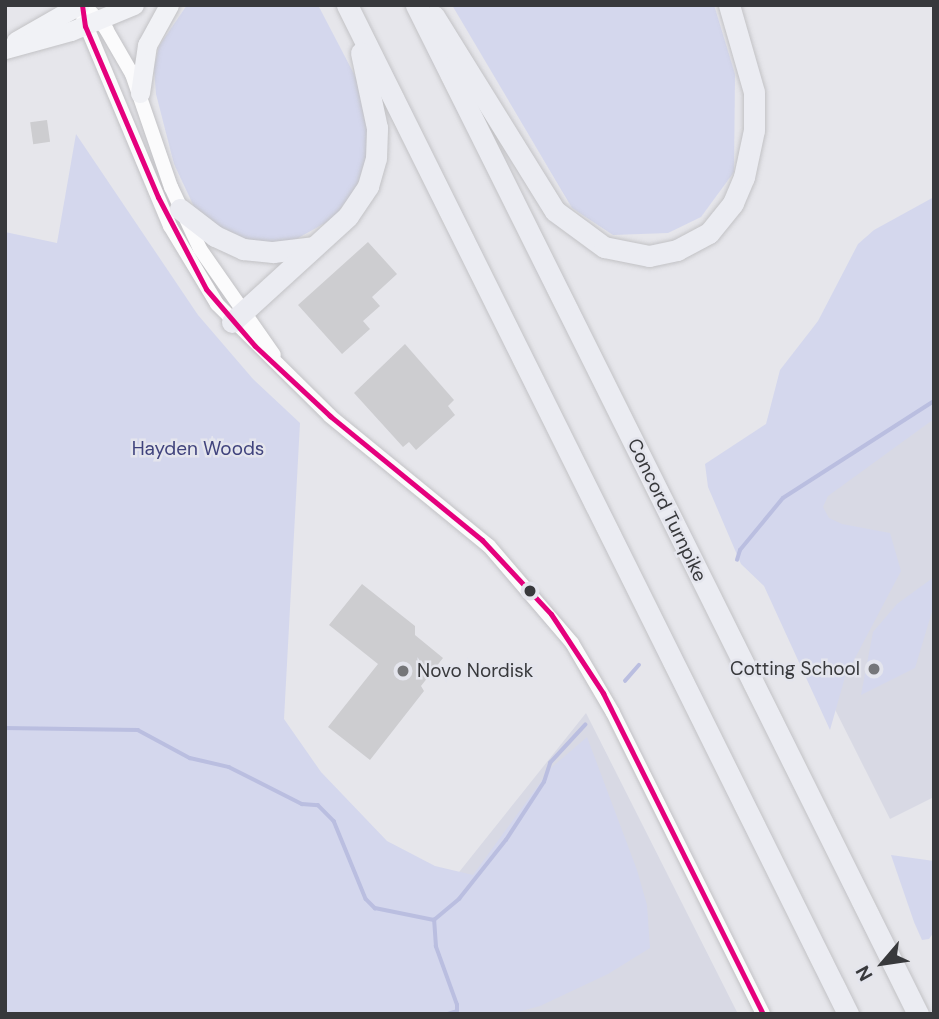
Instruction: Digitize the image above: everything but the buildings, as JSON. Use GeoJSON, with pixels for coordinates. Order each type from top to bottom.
{"type":"FeatureCollection","features":[{"type":"Feature","properties":{"kind":"highway","name":"Concord Turnpike"},"geometry":{"type":"LineString","coordinates":[[416,5],[918,1014]]}},
{"type":"Feature","properties":{"kind":"highway"},"geometry":{"type":"LineString","coordinates":[[426,5],[555,211],[604,247],[649,256],[677,250],[709,233],[733,203],[744,177],[754,130],[754,92],[729,5]]}},
{"type":"Feature","properties":{"kind":"highway"},"geometry":{"type":"LineString","coordinates":[[237,317],[354,209],[368,186],[376,158],[375,107],[349,8]]}},
{"type":"Feature","properties":{"kind":"highway"},"geometry":{"type":"LineString","coordinates":[[349,8],[848,1014]]}},
{"type":"Feature","properties":{"kind":"highway"},"geometry":{"type":"LineString","coordinates":[[180,209],[215,236],[243,249],[273,253],[311,247]]}},
{"type":"Feature","properties":{"kind":"main road"},"geometry":{"type":"LineString","coordinates":[[5,49],[82,5]]}},
{"type":"Feature","properties":{"kind":"main road"},"geometry":{"type":"LineString","coordinates":[[5,49],[92,23],[134,5]]}},
{"type":"Feature","properties":{"kind":"main road"},"geometry":{"type":"LineString","coordinates":[[140,93],[147,45],[169,5]]}},
{"type":"Feature","properties":{"kind":"street"},"geometry":{"type":"LineString","coordinates":[[82,5],[140,93],[180,209],[237,317]]}},
{"type":"Feature","properties":{"kind":"street"},"geometry":{"type":"LineString","coordinates":[[92,23],[170,226],[202,283],[237,317],[296,384],[482,540],[565,634],[613,713],[763,1014]]}},
{"type":"Feature","properties":{"kind":"shaded area","name":"Cotting School"},"geometry":{"type":"Polygon","coordinates":[[[934,385],[934,797],[890,819],[751,542],[934,385]]]}},
{"type":"Feature","properties":{"kind":"shaded area"},"geometry":{"type":"Polygon","coordinates":[[[586,713],[738,1014],[171,1014],[424,916],[586,713]]]}},
{"type":"Feature","properties":{"kind":"green space"},"geometry":{"type":"Polygon","coordinates":[[[187,5],[318,5],[365,95],[371,144],[357,186],[334,218],[289,243],[241,242],[196,211],[174,164],[156,94],[154,68],[159,46],[187,5]]]}},
{"type":"Feature","properties":{"kind":"green space"},"geometry":{"type":"Polygon","coordinates":[[[452,5],[714,5],[735,74],[734,172],[701,217],[668,233],[613,235],[572,208],[452,5]]]}},
{"type":"Feature","properties":{"kind":"green space","name":"Hayden Woods"},"geometry":{"type":"Polygon","coordinates":[[[76,134],[198,315],[253,379],[300,423],[284,719],[321,772],[387,841],[435,866],[473,875],[551,768],[587,737],[637,870],[647,905],[650,948],[608,974],[540,1006],[510,1014],[5,1014],[5,232],[57,243],[76,134]]]}},
{"type":"Feature","properties":{"kind":"green space"},"geometry":{"type":"Polygon","coordinates":[[[934,197],[934,419],[828,496],[823,507],[829,518],[842,524],[890,533],[901,571],[845,677],[830,730],[764,586],[741,564],[708,487],[705,464],[766,424],[780,370],[818,321],[858,244],[874,230],[934,197]]]}},
{"type":"Feature","properties":{"kind":"green space"},"geometry":{"type":"Polygon","coordinates":[[[934,577],[934,605],[915,668],[861,695],[873,632],[897,604],[934,577]]]}},
{"type":"Feature","properties":{"kind":"green space"},"geometry":{"type":"Polygon","coordinates":[[[891,855],[934,861],[934,932],[929,939],[922,940],[891,855]]]}},
{"type":"Feature","properties":{"kind":"waterway"},"geometry":{"type":"LineString","coordinates":[[737,560],[740,550],[783,498],[934,401]]}},
{"type":"Feature","properties":{"kind":"waterway"},"geometry":{"type":"LineString","coordinates":[[625,681],[639,665]]}},
{"type":"Feature","properties":{"kind":"waterway"},"geometry":{"type":"LineString","coordinates":[[448,1014],[457,1011],[457,1005],[436,947],[434,920],[459,899],[506,840],[544,782],[550,763],[585,725]]}},
{"type":"Feature","properties":{"kind":"waterway"},"geometry":{"type":"LineString","coordinates":[[5,728],[138,730],[190,758],[229,767],[302,804],[318,805],[334,821],[366,899],[375,908],[434,920]]}},
{"type":"Feature","properties":{"kind":"transit line"},"geometry":{"type":"LineString","coordinates":[[82,5],[85,26],[158,197],[206,289],[255,346],[330,416],[482,540],[551,614],[603,693],[763,1014]]}},
{"type":"Feature","properties":{"kind":"place","name":"Cotting School"},"geometry":{"type":"Point","coordinates":[874,669]}},
{"type":"Feature","properties":{"kind":"place","name":"Novo Nordisk"},"geometry":{"type":"Point","coordinates":[403,671]}}]}
